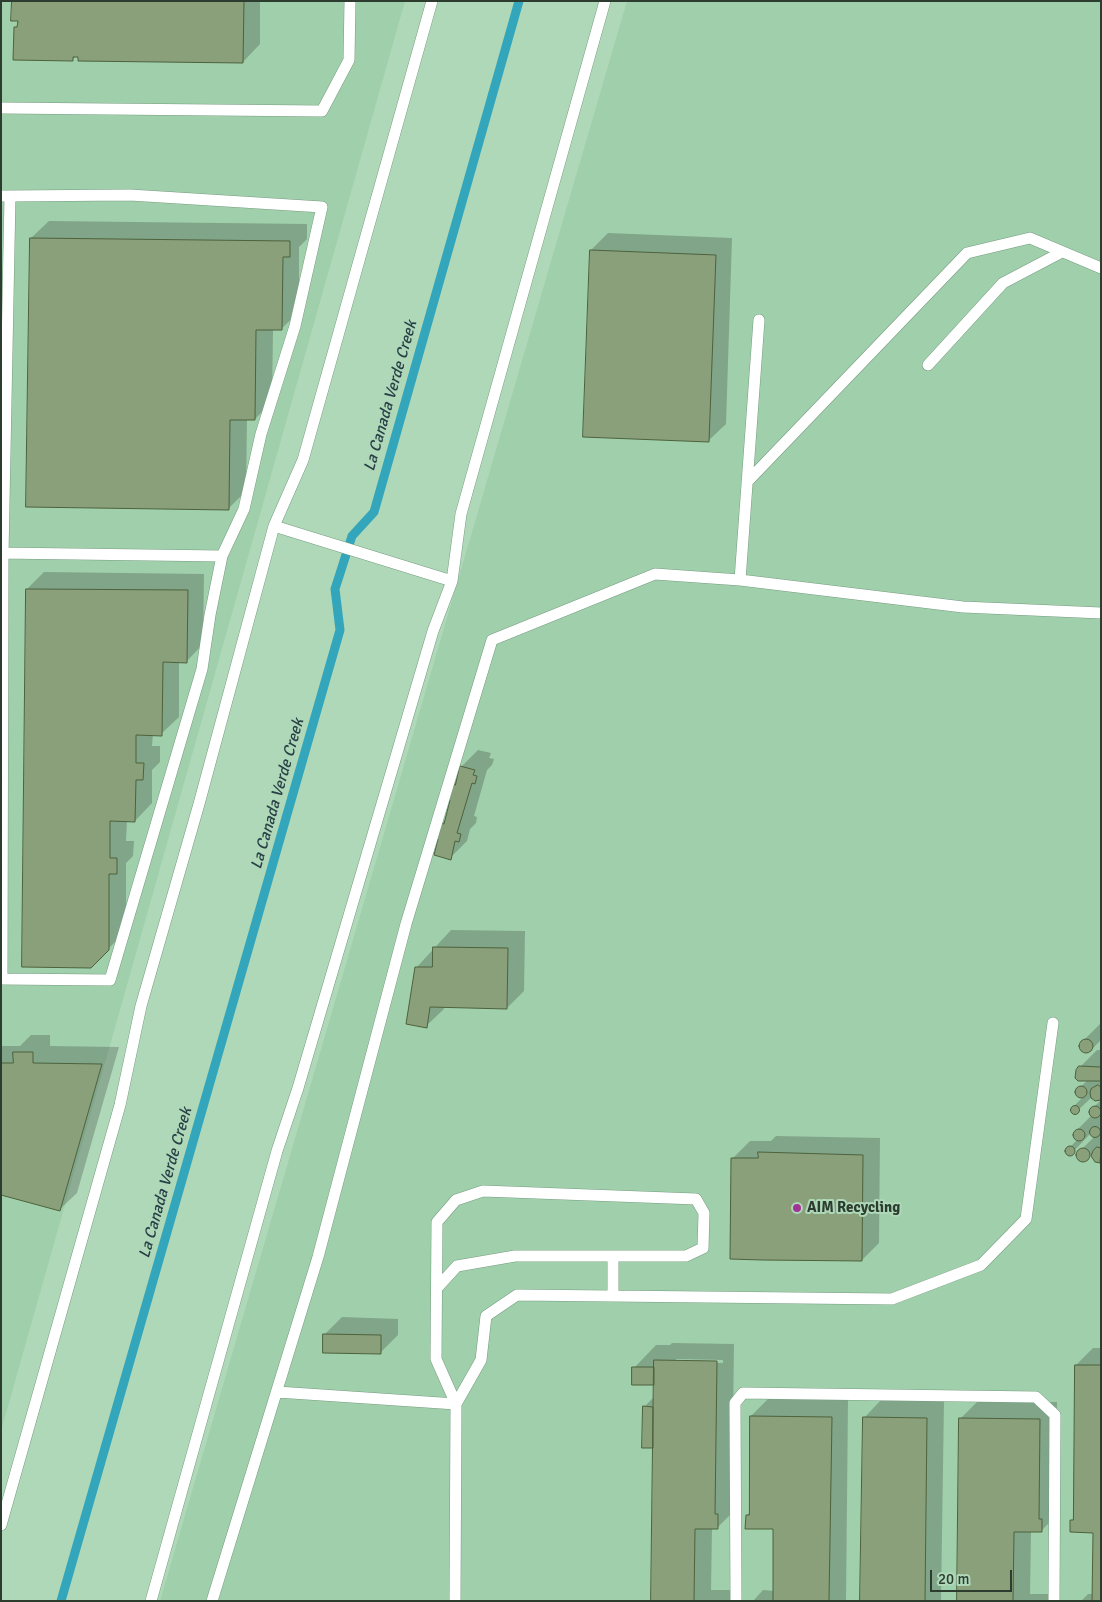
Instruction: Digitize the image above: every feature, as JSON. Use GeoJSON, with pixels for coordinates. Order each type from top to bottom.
{"type":"FeatureCollection","features":[{"type":"Feature","properties":{"kind":"lane"},"geometry":{"type":"LineString","coordinates":[[1,108],[322,111],[349,60],[350,1]]}},
{"type":"Feature","properties":{"kind":"lane"},"geometry":{"type":"LineString","coordinates":[[1,1525],[120,1105],[141,1006],[274,526],[303,460],[432,1]]}},
{"type":"Feature","properties":{"kind":"lane"},"geometry":{"type":"LineString","coordinates":[[152,1601],[276,1151],[301,1078],[433,631],[452,581],[461,514],[605,1]]}},
{"type":"Feature","properties":{"kind":"lane"},"geometry":{"type":"LineString","coordinates":[[130,195],[322,207],[296,326],[261,434],[244,509],[222,556],[210,614],[202,669],[110,980],[1,979],[2,554],[6,196],[130,195]]}},
{"type":"Feature","properties":{"kind":"lane"},"geometry":{"type":"LineString","coordinates":[[747,482],[967,253],[1030,238],[1101,268]]}},
{"type":"Feature","properties":{"kind":"lane"},"geometry":{"type":"LineString","coordinates":[[928,365],[1003,283],[1062,252]]}},
{"type":"Feature","properties":{"kind":"lane"},"geometry":{"type":"LineString","coordinates":[[740,580],[759,320]]}},
{"type":"Feature","properties":{"kind":"lane"},"geometry":{"type":"LineString","coordinates":[[274,526],[452,581]]}},
{"type":"Feature","properties":{"kind":"lane"},"geometry":{"type":"LineString","coordinates":[[2,554],[222,556]]}},
{"type":"Feature","properties":{"kind":"lane"},"geometry":{"type":"LineString","coordinates":[[212,1601],[318,1257],[406,924],[492,640],[655,574],[740,580],[964,607],[1101,613]]}},
{"type":"Feature","properties":{"kind":"lane"},"geometry":{"type":"LineString","coordinates":[[456,1404],[481,1360],[486,1316],[517,1295],[892,1299],[981,1265],[1026,1219],[1054,1023]]}},
{"type":"Feature","properties":{"kind":"lane"},"geometry":{"type":"LineString","coordinates":[[437,1288],[457,1266],[515,1256],[686,1256],[703,1248],[704,1213],[696,1199],[483,1191],[456,1200],[437,1222],[436,1359],[456,1404],[455,1601]]}},
{"type":"Feature","properties":{"kind":"lane"},"geometry":{"type":"LineString","coordinates":[[613,1256],[613,1296]]}},
{"type":"Feature","properties":{"kind":"lane"},"geometry":{"type":"LineString","coordinates":[[277,1392],[456,1404]]}},
{"type":"Feature","properties":{"kind":"lane"},"geometry":{"type":"LineString","coordinates":[[736,1601],[735,1402],[743,1393],[1036,1397],[1055,1414],[1054,1601]]}},
{"type":"Feature","properties":{"kind":"shaded area"},"geometry":{"type":"Polygon","coordinates":[[[1,1],[405,1],[1,1431],[1,1]]]}},
{"type":"Feature","properties":{"kind":"shaded area"},"geometry":{"type":"Polygon","coordinates":[[[627,1],[1101,1],[1101,1601],[160,1601],[627,1]]]}},
{"type":"Feature","properties":{"kind":"building"},"geometry":{"type":"Polygon","coordinates":[[[12,1],[244,1],[243,63],[78,61],[78,57],[73,57],[73,61],[13,60],[14,27],[17,27],[18,21],[11,21],[12,1]]]}},
{"type":"Feature","properties":{"kind":"building"},"geometry":{"type":"Polygon","coordinates":[[[30,238],[290,241],[290,257],[283,257],[282,330],[256,330],[255,420],[230,420],[229,510],[26,507],[30,238]]]}},
{"type":"Feature","properties":{"kind":"building"},"geometry":{"type":"Polygon","coordinates":[[[590,250],[716,255],[709,442],[583,437],[590,250]]]}},
{"type":"Feature","properties":{"kind":"building"},"geometry":{"type":"Polygon","coordinates":[[[26,589],[188,590],[187,663],[163,662],[162,736],[136,735],[136,763],[144,763],[143,780],[136,780],[135,822],[110,821],[110,858],[117,858],[117,874],[109,874],[109,950],[91,968],[22,967],[26,589]]]}},
{"type":"Feature","properties":{"kind":"building"},"geometry":{"type":"Polygon","coordinates":[[[460,766],[475,770],[473,775],[477,776],[475,784],[472,783],[457,833],[461,834],[459,842],[455,841],[451,860],[434,855],[438,839],[435,838],[439,823],[444,824],[450,800],[446,799],[451,784],[455,785],[460,766]]]}},
{"type":"Feature","properties":{"kind":"building"},"geometry":{"type":"Polygon","coordinates":[[[433,947],[508,948],[507,1009],[430,1007],[427,1028],[406,1024],[415,967],[432,967],[433,947]]]}},
{"type":"Feature","properties":{"kind":"building"},"geometry":{"type":"Polygon","coordinates":[[[1083,1039],[1089,1039],[1093,1046],[1089,1053],[1083,1053],[1079,1049],[1079,1043],[1083,1039]]]}},
{"type":"Feature","properties":{"kind":"building"},"geometry":{"type":"Polygon","coordinates":[[[13,1052],[33,1052],[33,1063],[102,1064],[60,1211],[1,1195],[1,1063],[13,1063],[13,1052]]]}},
{"type":"Feature","properties":{"kind":"building"},"geometry":{"type":"Polygon","coordinates":[[[1079,1066],[1101,1067],[1101,1081],[1078,1081],[1075,1078],[1076,1070],[1079,1066]]]}},
{"type":"Feature","properties":{"kind":"building"},"geometry":{"type":"Polygon","coordinates":[[[1098,1085],[1101,1087],[1101,1100],[1095,1101],[1091,1098],[1090,1093],[1091,1089],[1098,1085]]]}},
{"type":"Feature","properties":{"kind":"building"},"geometry":{"type":"Polygon","coordinates":[[[1079,1086],[1083,1086],[1087,1092],[1083,1098],[1079,1098],[1075,1094],[1075,1090],[1079,1086]]]}},
{"type":"Feature","properties":{"kind":"building"},"geometry":{"type":"Polygon","coordinates":[[[1075,1105],[1080,1110],[1075,1115],[1070,1110],[1075,1105]]]}},
{"type":"Feature","properties":{"kind":"building"},"geometry":{"type":"Polygon","coordinates":[[[1093,1106],[1097,1106],[1101,1112],[1097,1118],[1093,1118],[1089,1114],[1089,1110],[1093,1106]]]}},
{"type":"Feature","properties":{"kind":"building"},"geometry":{"type":"Polygon","coordinates":[[[1095,1126],[1101,1132],[1095,1138],[1089,1132],[1095,1126]]]}},
{"type":"Feature","properties":{"kind":"building"},"geometry":{"type":"Polygon","coordinates":[[[1081,1129],[1084,1130],[1084,1140],[1077,1141],[1074,1140],[1073,1133],[1074,1130],[1081,1129]]]}},
{"type":"Feature","properties":{"kind":"building"},"geometry":{"type":"Polygon","coordinates":[[[1070,1146],[1075,1151],[1070,1156],[1065,1151],[1070,1146]]]}},
{"type":"Feature","properties":{"kind":"building"},"geometry":{"type":"Polygon","coordinates":[[[1097,1147],[1101,1148],[1100,1163],[1095,1162],[1091,1156],[1097,1147]]]}},
{"type":"Feature","properties":{"kind":"building"},"geometry":{"type":"Polygon","coordinates":[[[1083,1148],[1088,1150],[1090,1155],[1088,1160],[1083,1162],[1078,1160],[1076,1155],[1078,1150],[1083,1148]]]}},
{"type":"Feature","properties":{"kind":"building","name":"AIM Recycling"},"geometry":{"type":"Polygon","coordinates":[[[758,1152],[863,1155],[862,1261],[730,1259],[731,1158],[758,1158],[758,1152]]]}},
{"type":"Feature","properties":{"kind":"building"},"geometry":{"type":"Polygon","coordinates":[[[323,1334],[381,1335],[381,1354],[323,1353],[323,1334]]]}},
{"type":"Feature","properties":{"kind":"building"},"geometry":{"type":"Polygon","coordinates":[[[654,1360],[717,1361],[715,1514],[718,1514],[718,1529],[695,1529],[694,1601],[651,1601],[654,1360]]]}},
{"type":"Feature","properties":{"kind":"building"},"geometry":{"type":"Polygon","coordinates":[[[1075,1365],[1101,1365],[1101,1601],[1092,1601],[1093,1533],[1070,1532],[1070,1520],[1073,1520],[1075,1365]]]}},
{"type":"Feature","properties":{"kind":"building"},"geometry":{"type":"Polygon","coordinates":[[[632,1367],[654,1367],[654,1385],[632,1385],[632,1367]]]}},
{"type":"Feature","properties":{"kind":"building"},"geometry":{"type":"Polygon","coordinates":[[[643,1406],[653,1407],[653,1448],[642,1448],[643,1406]]]}},
{"type":"Feature","properties":{"kind":"building"},"geometry":{"type":"Polygon","coordinates":[[[750,1416],[832,1417],[829,1601],[773,1601],[773,1529],[745,1529],[746,1515],[749,1515],[750,1416]]]}},
{"type":"Feature","properties":{"kind":"building"},"geometry":{"type":"Polygon","coordinates":[[[863,1417],[927,1418],[925,1601],[860,1601],[863,1417]]]}},
{"type":"Feature","properties":{"kind":"building"},"geometry":{"type":"Polygon","coordinates":[[[959,1418],[1040,1419],[1039,1519],[1042,1519],[1042,1532],[1014,1532],[1013,1601],[957,1601],[959,1418]]]}},
{"type":"Feature","properties":{"kind":"waterway","name":"La Canada Verde Creek"},"geometry":{"type":"LineString","coordinates":[[61,1601],[340,630],[335,589],[352,536],[374,512],[519,1]]}},
{"type":"Feature","properties":{"kind":"place","name":"AIM Recycling"},"geometry":{"type":"Point","coordinates":[797,1208]}}]}
